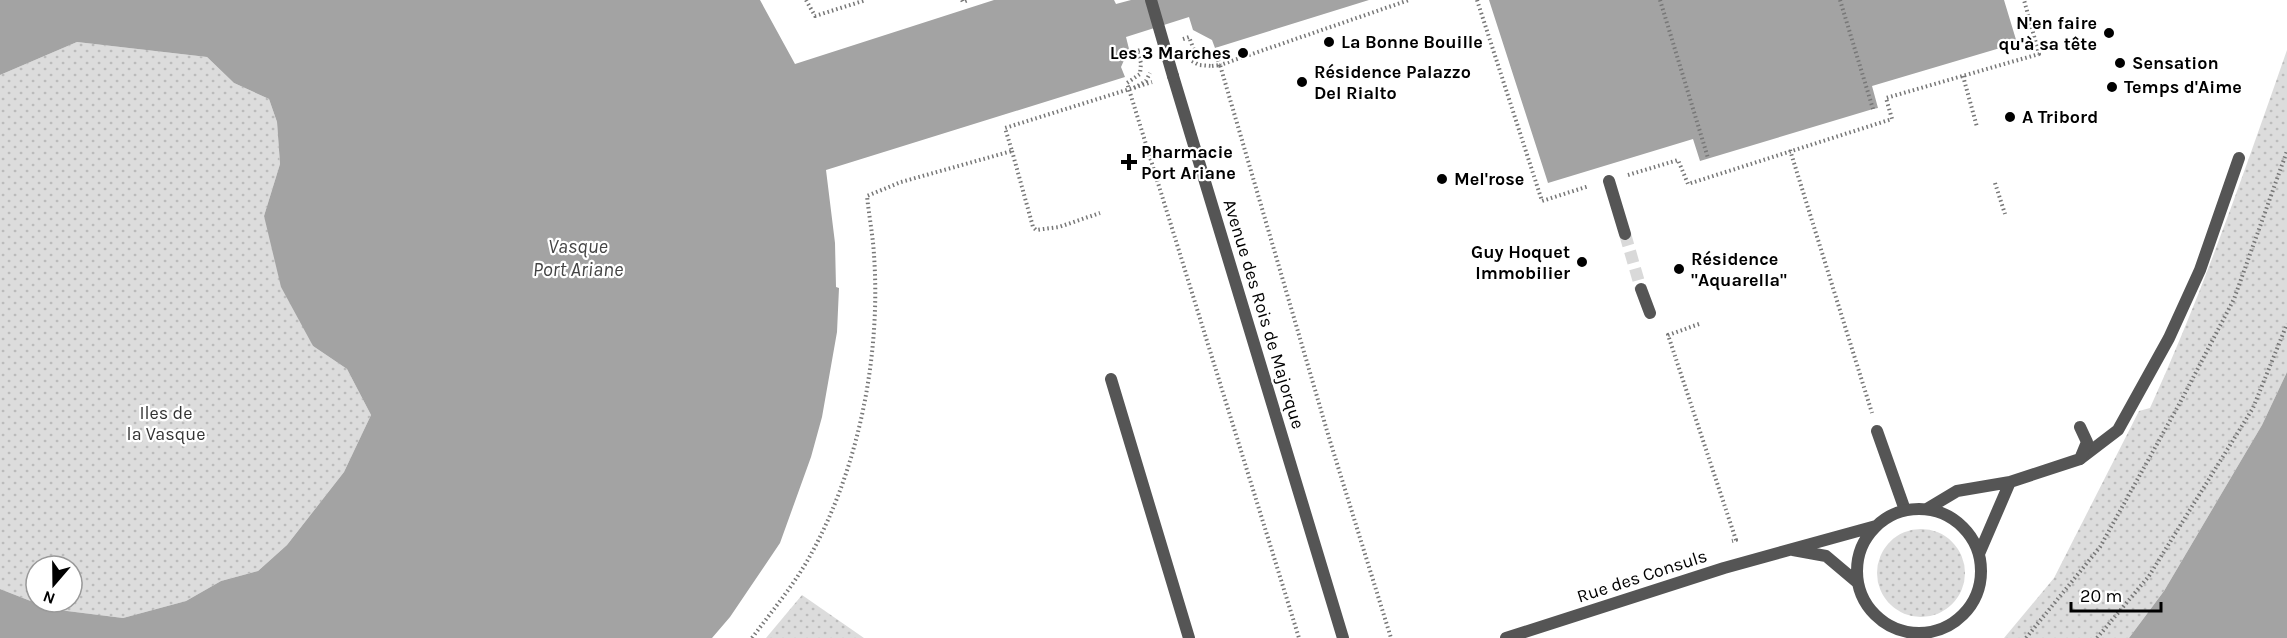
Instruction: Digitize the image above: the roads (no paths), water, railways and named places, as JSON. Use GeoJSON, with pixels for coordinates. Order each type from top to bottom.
{"type":"FeatureCollection","features":[{"type":"Feature","properties":{"kind":"street","name":"Avenue des Rois de Majorque"},"geometry":{"type":"LineString","coordinates":[[1151,0],[1343,638]]}},
{"type":"Feature","properties":{"kind":"street"},"geometry":{"type":"LineString","coordinates":[[1927,509],[1957,491],[2010,482],[2080,459],[2118,430],[2169,338],[2200,270],[2239,158]]}},
{"type":"Feature","properties":{"kind":"street"},"geometry":{"type":"LineString","coordinates":[[1609,181],[1625,234]]}},
{"type":"Feature","properties":{"kind":"street"},"geometry":{"type":"LineString","coordinates":[[1641,289],[1650,313]]}},
{"type":"Feature","properties":{"kind":"street"},"geometry":{"type":"LineString","coordinates":[[1112,379],[1189,638]]}},
{"type":"Feature","properties":{"kind":"street"},"geometry":{"type":"LineString","coordinates":[[2080,426],[2087,442],[2080,459]]}},
{"type":"Feature","properties":{"kind":"street"},"geometry":{"type":"LineString","coordinates":[[1877,431],[1905,510]]}},
{"type":"Feature","properties":{"kind":"street"},"geometry":{"type":"LineString","coordinates":[[1980,554],[2010,482]]}},
{"type":"Feature","properties":{"kind":"street"},"geometry":{"type":"LineString","coordinates":[[1927,509],[1945,514],[1960,524],[1972,537],[1980,554],[1982,574],[1978,594],[1967,611],[1952,624],[1934,631],[1914,633],[1894,628],[1886,623],[1865,601],[1858,583],[1857,562],[1863,543],[1876,526],[1889,516],[1905,510],[1927,509]]}},
{"type":"Feature","properties":{"kind":"street","name":"Rue des Consuls"},"geometry":{"type":"LineString","coordinates":[[1506,638],[1789,549],[1876,526]]}},
{"type":"Feature","properties":{"kind":"street","name":"Rue des Consuls"},"geometry":{"type":"LineString","coordinates":[[1789,549],[1826,556],[1858,583]]}},
{"type":"Feature","properties":{"kind":"water","name":"Vasque Port Ariane"},"geometry":{"type":"Polygon","coordinates":[[[0,0],[760,0],[795,64],[994,0],[1114,0],[1116,4],[1131,0],[1369,0],[1215,48],[1212,40],[1193,30],[1189,17],[1126,37],[1129,49],[1121,67],[1125,77],[826,170],[835,243],[836,287],[839,288],[837,332],[822,417],[811,457],[780,543],[730,617],[712,638],[0,638],[0,589],[24,598],[24,614],[84,613],[123,618],[186,601],[221,581],[258,571],[287,545],[344,472],[371,415],[347,369],[313,346],[281,287],[264,216],[280,164],[277,122],[269,99],[234,83],[207,57],[77,42],[0,75],[0,0]]]}},
{"type":"Feature","properties":{"kind":"water"},"geometry":{"type":"Polygon","coordinates":[[[1489,0],[2004,0],[2017,43],[1872,86],[1878,108],[1700,161],[1693,139],[1548,183],[1489,0]]]}},
{"type":"Feature","properties":{"kind":"water"},"geometry":{"type":"Polygon","coordinates":[[[2287,372],[2287,638],[2129,638],[2164,591],[2262,425],[2287,372]]]}},
{"type":"Feature","properties":{"kind":"tunnel"},"geometry":{"type":"LineString","coordinates":[[1625,234],[1641,289]]}},
{"type":"Feature","properties":{"kind":"place","name":"N'en faire qu'à sa tête"},"geometry":{"type":"Point","coordinates":[2109,33]}},
{"type":"Feature","properties":{"kind":"place","name":"La Bonne Bouille"},"geometry":{"type":"Point","coordinates":[1329,42]}},
{"type":"Feature","properties":{"kind":"place","name":"Les 3 Marches"},"geometry":{"type":"Point","coordinates":[1243,53]}},
{"type":"Feature","properties":{"kind":"place","name":"Sensation"},"geometry":{"type":"Point","coordinates":[2120,63]}},
{"type":"Feature","properties":{"kind":"place","name":"Résidence Palazzo Del Rialto"},"geometry":{"type":"Point","coordinates":[1302,82]}},
{"type":"Feature","properties":{"kind":"place","name":"Temps d'Aime"},"geometry":{"type":"Point","coordinates":[2112,87]}},
{"type":"Feature","properties":{"kind":"place","name":"A Tribord"},"geometry":{"type":"Point","coordinates":[2010,117]}},
{"type":"Feature","properties":{"kind":"place","name":"Pharmacie Port Ariane"},"geometry":{"type":"Point","coordinates":[1129,162]}},
{"type":"Feature","properties":{"kind":"place","name":"Mel'rose"},"geometry":{"type":"Point","coordinates":[1442,179]}},
{"type":"Feature","properties":{"kind":"place","name":"Guy Hoquet Immobilier"},"geometry":{"type":"Point","coordinates":[1582,262]}},
{"type":"Feature","properties":{"kind":"place","name":"Résidence \"Aquarella\""},"geometry":{"type":"Point","coordinates":[1679,269]}},
{"type":"Feature","properties":{"kind":"park label","name":"Iles de la Vasque"},"geometry":{"type":"Point","coordinates":[166,423]}}]}
